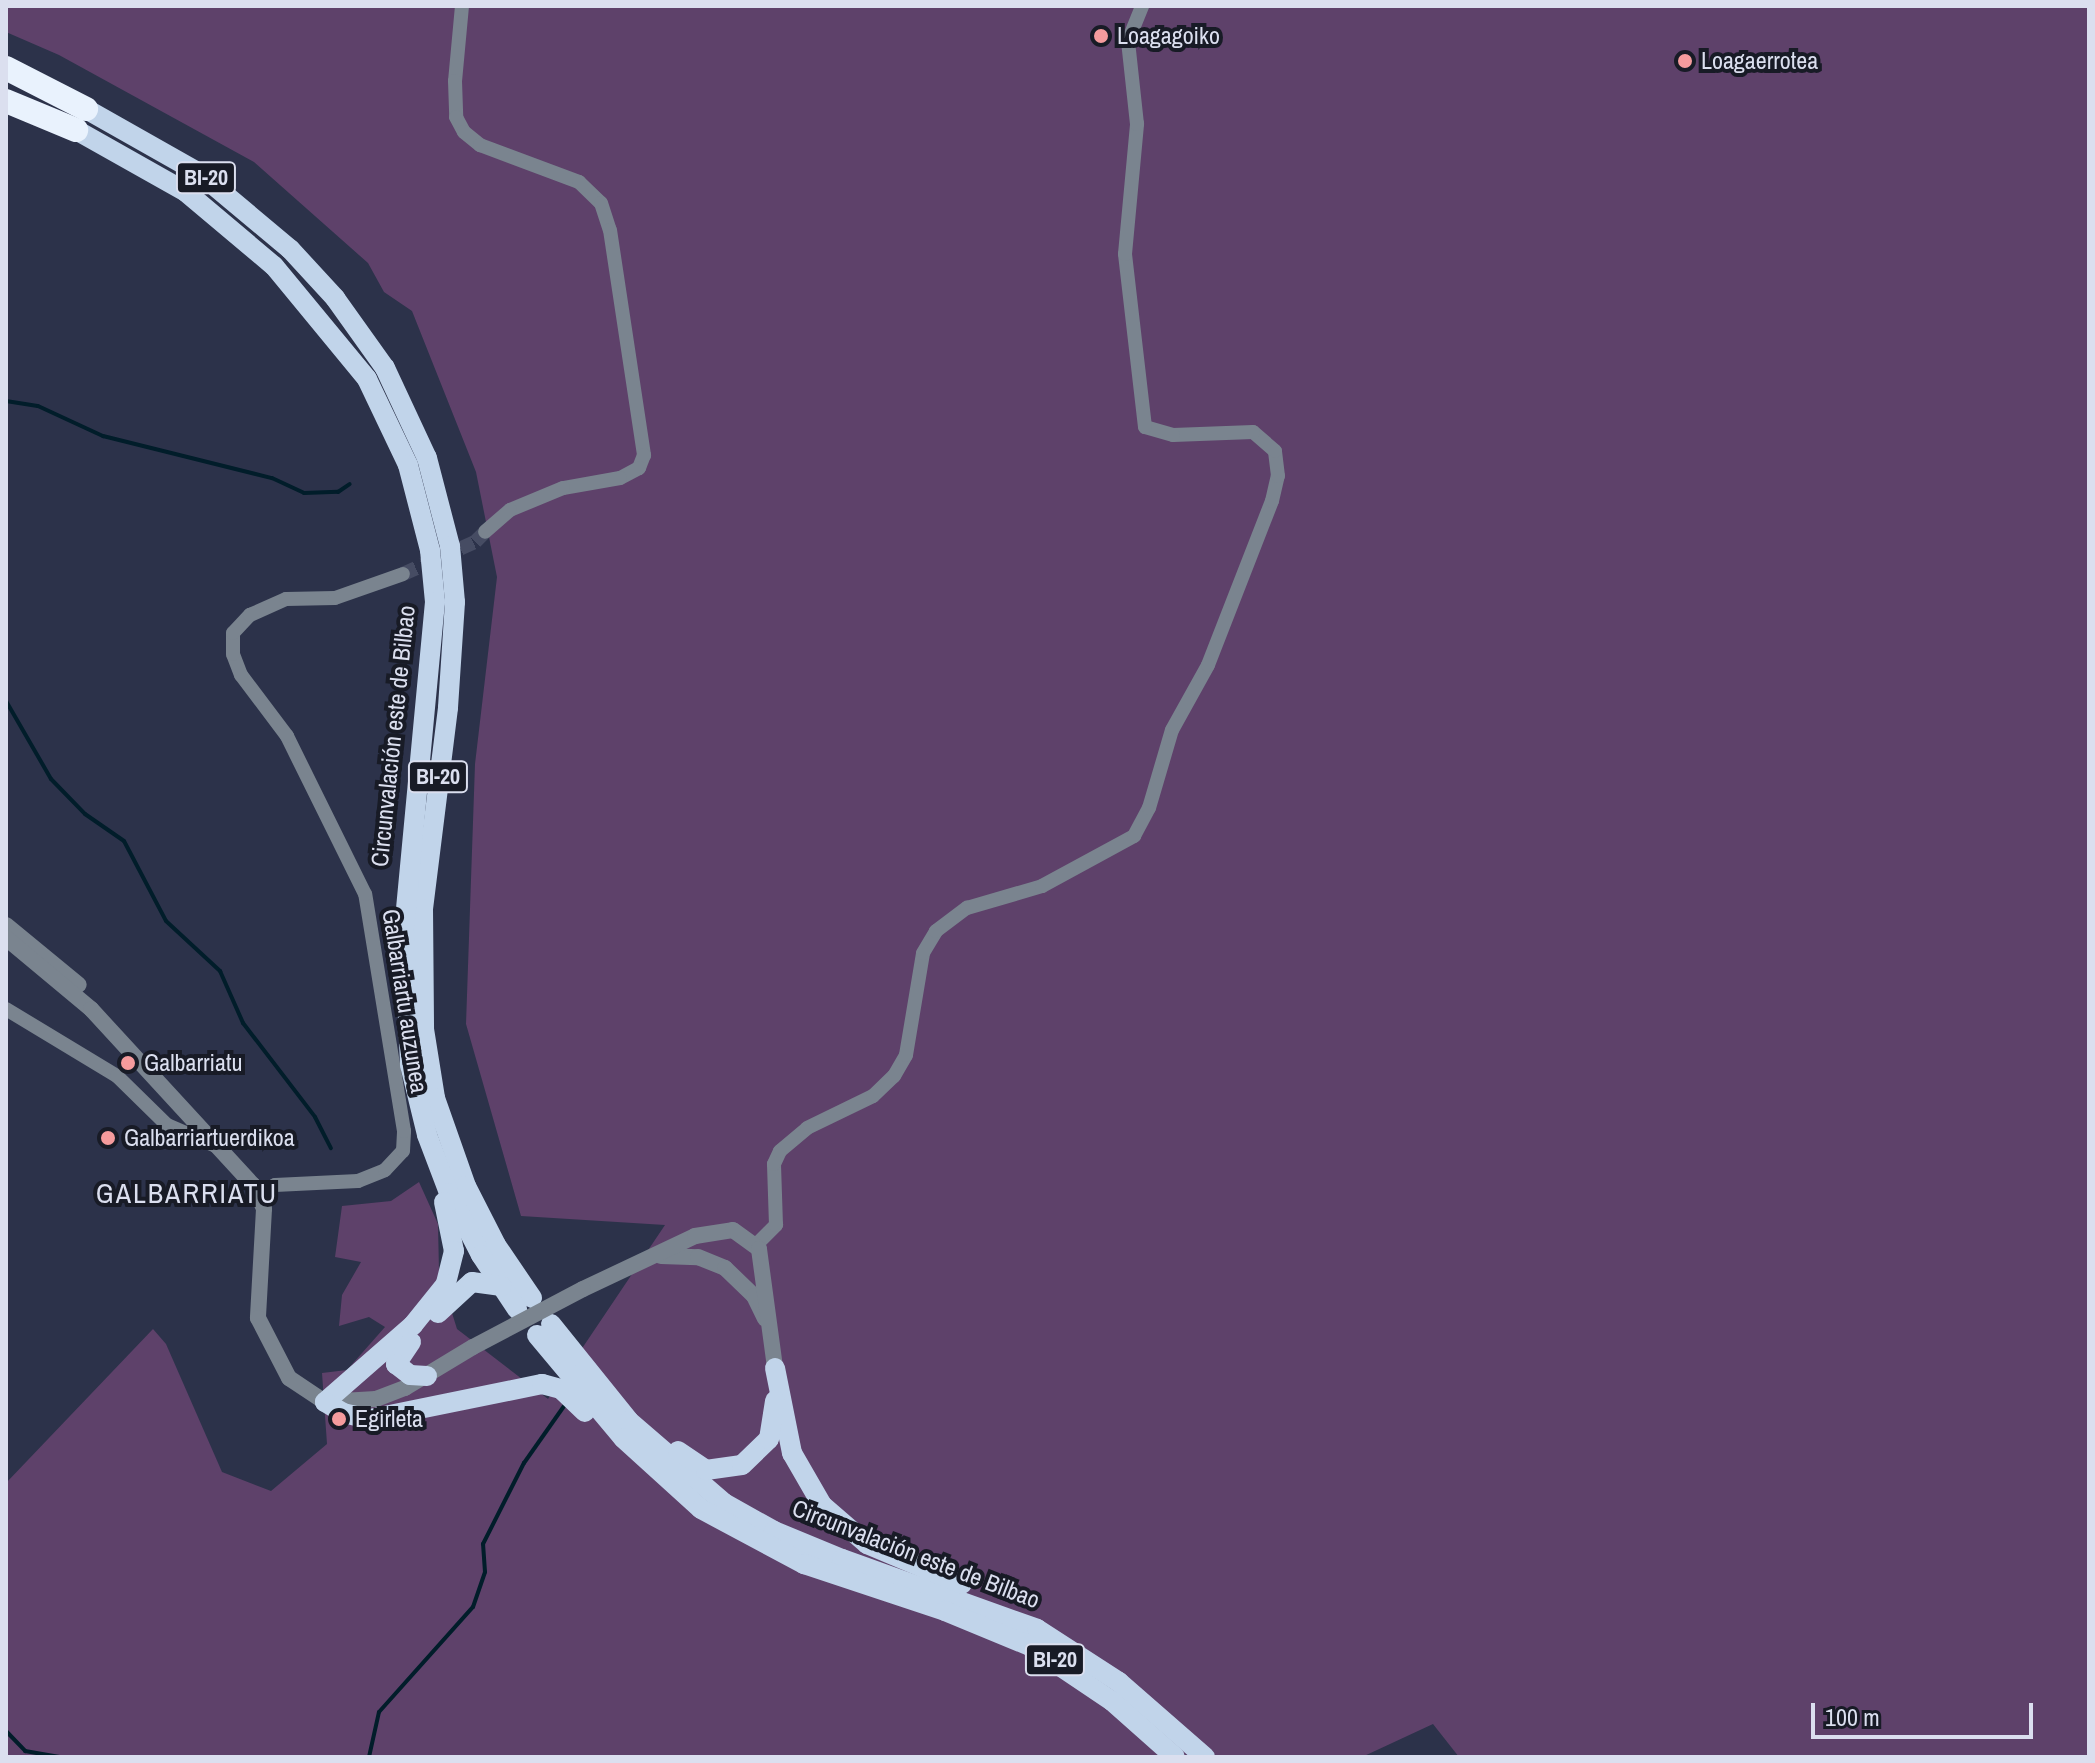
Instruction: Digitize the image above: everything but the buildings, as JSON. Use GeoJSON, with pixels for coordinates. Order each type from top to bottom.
{"type":"FeatureCollection","features":[{"type":"Feature","properties":{"kind":"highway"},"geometry":{"type":"LineString","coordinates":[[6,68],[81,119]]}},
{"type":"Feature","properties":{"kind":"highway","name":"Circunvalación este de Bilbao"},"geometry":{"type":"LineString","coordinates":[[6,84],[81,119]]}},
{"type":"Feature","properties":{"kind":"highway","name":"Circunvalación este de Bilbao"},"geometry":{"type":"LineString","coordinates":[[6,101],[81,119]]}},
{"type":"Feature","properties":{"kind":"highway"},"geometry":{"type":"LineString","coordinates":[[6,113],[81,119]]}},
{"type":"Feature","properties":{"kind":"main road","name":"Circunvalación este de Bilbao"},"geometry":{"type":"LineString","coordinates":[[81,119],[199,173],[300,259],[385,368],[427,458],[450,546],[455,602],[448,708],[424,895],[424,1029],[435,1098],[455,1159],[525,1304],[502,1286],[465,1226],[433,1155],[410,1065],[404,1006],[405,905],[435,602],[430,550],[408,465],[367,379],[274,266],[186,192],[81,119]]}},
{"type":"Feature","properties":{"kind":"main road"},"geometry":{"type":"LineString","coordinates":[[433,1155],[454,1251],[446,1284],[413,1325],[325,1402],[343,1413],[370,1419],[542,1384],[561,1389],[633,1459],[678,1489]]}},
{"type":"Feature","properties":{"kind":"main road"},"geometry":{"type":"LineString","coordinates":[[427,1376],[400,1370],[396,1358],[463,1287],[481,1280],[502,1286]]}},
{"type":"Feature","properties":{"kind":"main road","name":"Circunvalación este de Bilbao"},"geometry":{"type":"LineString","coordinates":[[1175,1757],[1112,1701],[1030,1646],[779,1553],[722,1522],[678,1489],[623,1438],[544,1329],[629,1421],[709,1492],[774,1531],[974,1603],[1060,1642],[1144,1702],[1205,1757]]}},
{"type":"Feature","properties":{"kind":"main road"},"geometry":{"type":"LineString","coordinates":[[629,1421],[650,1428],[706,1470],[742,1465],[769,1439],[775,1368]]}},
{"type":"Feature","properties":{"kind":"main road"},"geometry":{"type":"LineString","coordinates":[[775,1368],[801,1476],[843,1526],[867,1544],[1047,1624],[1060,1642]]}},
{"type":"Feature","properties":{"kind":"street"},"geometry":{"type":"LineString","coordinates":[[462,6],[455,81],[456,117],[464,132],[480,145],[579,182],[601,203],[610,230],[644,455],[639,468],[620,478],[563,488],[510,510],[485,532]]}},
{"type":"Feature","properties":{"kind":"street"},"geometry":{"type":"LineString","coordinates":[[755,1246],[776,1225],[774,1164],[780,1151],[807,1128],[873,1096],[894,1076],[906,1055],[923,953],[936,931],[967,908],[1009,898],[1106,854],[1134,836],[1149,808],[1172,730],[1208,665],[1278,476],[1275,451],[1253,432],[1173,435],[1145,427],[1125,254],[1137,124],[1128,41],[1142,6]]}},
{"type":"Feature","properties":{"kind":"street","name":"Galbarriartu auzunea"},"geometry":{"type":"LineString","coordinates":[[259,1195],[275,1185],[358,1181],[385,1170],[403,1151],[404,1131],[365,894],[287,736],[241,675],[233,654],[233,633],[250,615],[286,599],[335,598],[403,574]]}},
{"type":"Feature","properties":{"kind":"street"},"geometry":{"type":"LineString","coordinates":[[6,925],[76,982],[259,1195],[264,1209],[258,1318],[289,1378],[325,1402],[376,1399],[427,1376],[473,1347],[583,1289],[646,1259],[722,1229],[733,1230],[755,1246],[763,1267],[775,1368]]}},
{"type":"Feature","properties":{"kind":"street"},"geometry":{"type":"LineString","coordinates":[[6,938],[91,1009],[179,1101]]}},
{"type":"Feature","properties":{"kind":"street"},"geometry":{"type":"LineString","coordinates":[[6,1009],[117,1076],[167,1125],[222,1149]]}},
{"type":"Feature","properties":{"kind":"street"},"geometry":{"type":"LineString","coordinates":[[646,1259],[684,1255],[725,1268],[754,1296],[771,1335]]}},
{"type":"Feature","properties":{"kind":"shaded area"},"geometry":{"type":"Polygon","coordinates":[[[6,6],[2089,6],[2089,1757],[1459,1757],[1433,1724],[1362,1757],[6,1757],[6,1483],[153,1329],[166,1344],[222,1472],[271,1491],[327,1444],[322,1373],[347,1370],[385,1327],[369,1317],[339,1326],[342,1295],[361,1262],[335,1257],[342,1206],[391,1201],[419,1182],[438,1224],[439,1271],[457,1329],[548,1399],[665,1225],[521,1216],[466,1024],[475,764],[497,577],[476,472],[412,311],[384,292],[368,263],[254,162],[59,55],[6,32],[6,6]]]}},
{"type":"Feature","properties":{"kind":"waterway"},"geometry":{"type":"LineString","coordinates":[[6,401],[38,406],[103,436],[272,478],[304,493],[338,492],[350,484]]}},
{"type":"Feature","properties":{"kind":"waterway"},"geometry":{"type":"LineString","coordinates":[[6,701],[51,779],[85,814],[124,841],[166,921],[220,971],[243,1023],[315,1117],[331,1148]]}},
{"type":"Feature","properties":{"kind":"waterway"},"geometry":{"type":"LineString","coordinates":[[369,1757],[379,1712],[473,1607],[485,1572],[483,1544],[524,1463],[564,1406]]}},
{"type":"Feature","properties":{"kind":"waterway"},"geometry":{"type":"LineString","coordinates":[[6,1731],[25,1751],[59,1757]]}},
{"type":"Feature","properties":{"kind":"tunnel"},"geometry":{"type":"LineString","coordinates":[[403,574],[475,542],[485,532]]}},
{"type":"Feature","properties":{"kind":"place","name":"Loagagoiko"},"geometry":{"type":"Point","coordinates":[1101,36]}},
{"type":"Feature","properties":{"kind":"place","name":"Loagaerrotea"},"geometry":{"type":"Point","coordinates":[1685,61]}},
{"type":"Feature","properties":{"kind":"place","name":"Galbarriatu"},"geometry":{"type":"Point","coordinates":[128,1063]}},
{"type":"Feature","properties":{"kind":"place","name":"Galbarriartuerdikoa"},"geometry":{"type":"Point","coordinates":[108,1138]}},
{"type":"Feature","properties":{"kind":"place","name":"Egirleta"},"geometry":{"type":"Point","coordinates":[339,1419]}},
{"type":"Feature","properties":{"kind":"district","name":"GALBARRIATU"},"geometry":{"type":"Point","coordinates":[187,1193]}}]}
